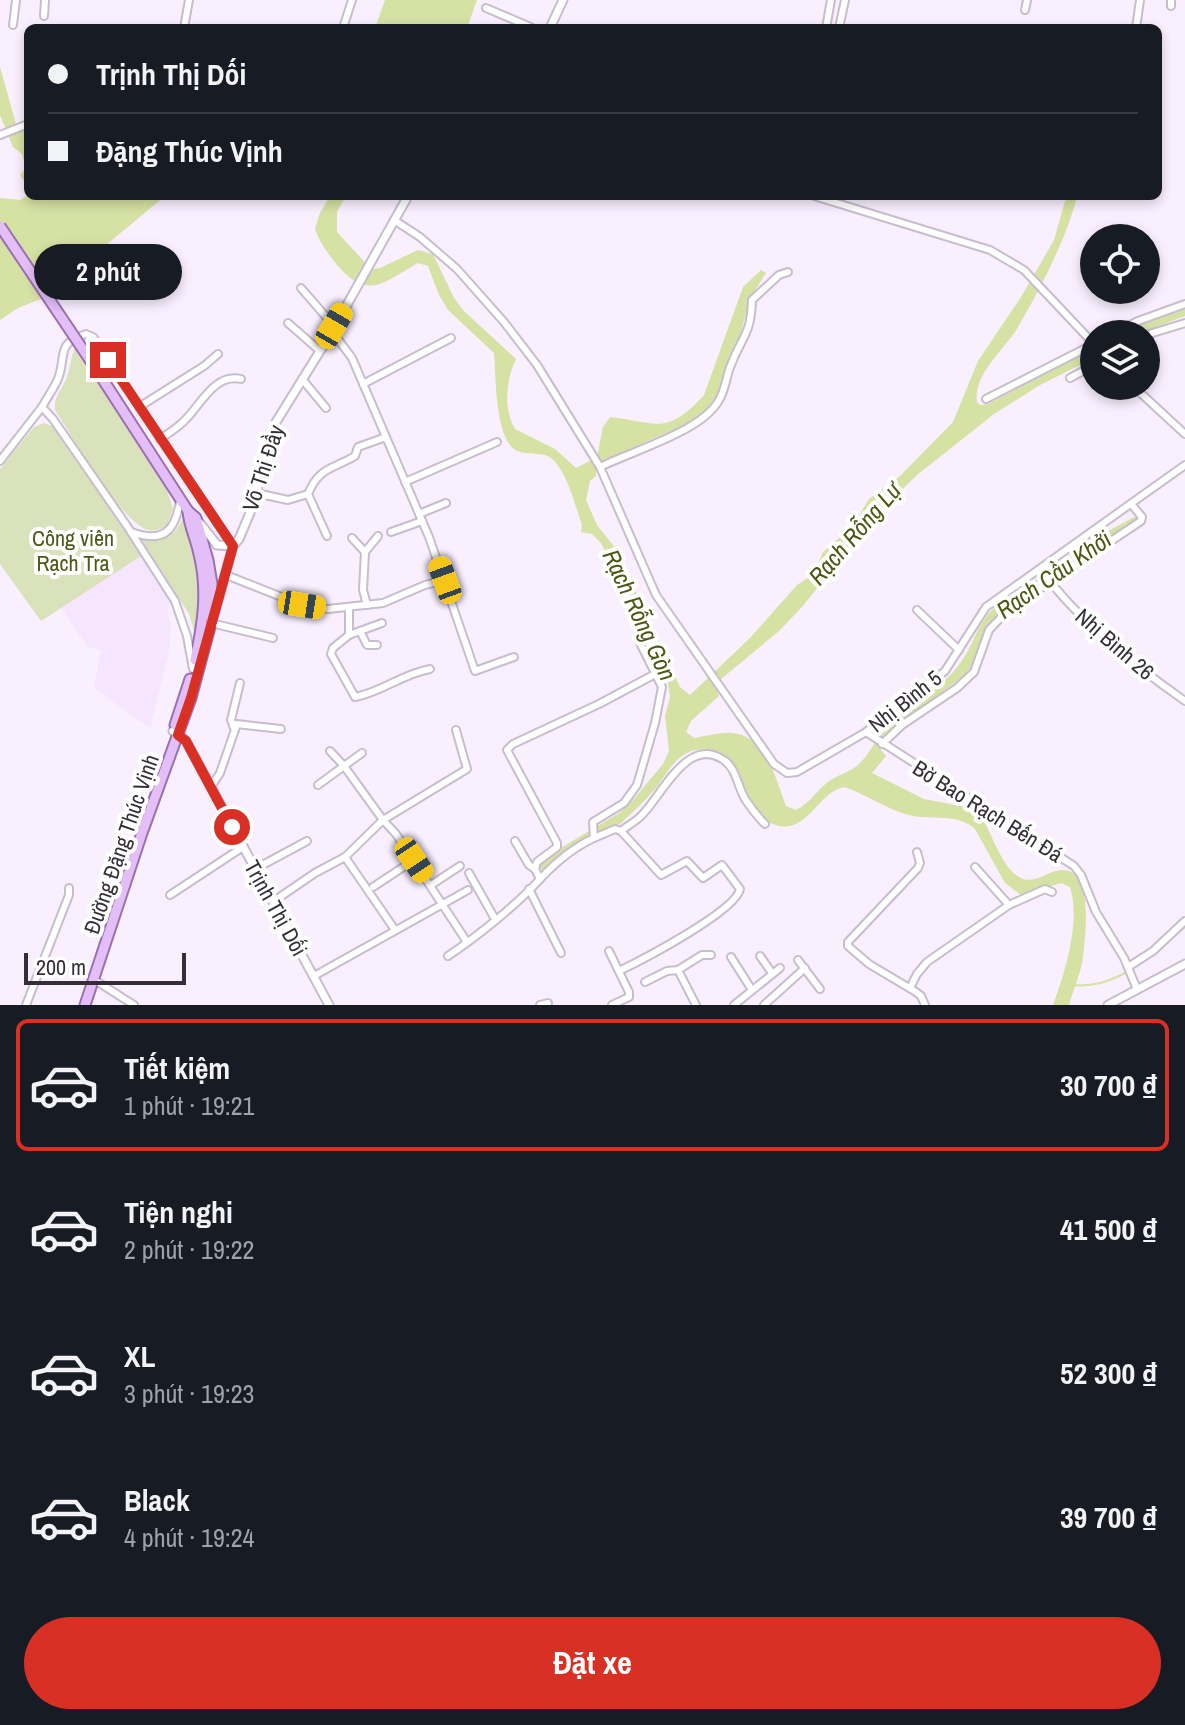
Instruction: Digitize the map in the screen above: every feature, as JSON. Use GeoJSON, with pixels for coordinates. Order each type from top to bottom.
{"type":"FeatureCollection","features":[{"type":"Feature","properties":{"kind":"main road","name":"Đường Đặng Thúc Vịnh"},"geometry":{"type":"LineString","coordinates":[[0,226],[192,515],[208,560],[212,584],[211,623],[191,698],[175,733],[83,1005]]}},
{"type":"Feature","properties":{"kind":"main road","name":"Đường Đặng Thúc Vịnh"},"geometry":{"type":"LineString","coordinates":[[83,1005],[175,733],[202,632],[205,599],[203,571],[192,515]]}},
{"type":"Feature","properties":{"kind":"street"},"geometry":{"type":"LineString","coordinates":[[13,25],[16,0]]}},
{"type":"Feature","properties":{"kind":"street"},"geometry":{"type":"LineString","coordinates":[[44,16],[45,0]]}},
{"type":"Feature","properties":{"kind":"street"},"geometry":{"type":"LineString","coordinates":[[185,24],[189,0]]}},
{"type":"Feature","properties":{"kind":"street"},"geometry":{"type":"LineString","coordinates":[[344,24],[352,0]]}},
{"type":"Feature","properties":{"kind":"street"},"geometry":{"type":"LineString","coordinates":[[552,24],[563,0]]}},
{"type":"Feature","properties":{"kind":"street"},"geometry":{"type":"LineString","coordinates":[[827,24],[831,0]]}},
{"type":"Feature","properties":{"kind":"street"},"geometry":{"type":"LineString","coordinates":[[840,24],[845,0]]}},
{"type":"Feature","properties":{"kind":"street"},"geometry":{"type":"LineString","coordinates":[[1025,10],[1027,0]]}},
{"type":"Feature","properties":{"kind":"street"},"geometry":{"type":"LineString","coordinates":[[1137,24],[1140,0]]}},
{"type":"Feature","properties":{"kind":"street"},"geometry":{"type":"LineString","coordinates":[[486,8],[524,24]]}},
{"type":"Feature","properties":{"kind":"street"},"geometry":{"type":"LineString","coordinates":[[2,134],[24,126]]}},
{"type":"Feature","properties":{"kind":"street","name":"Võ Thị Đầy"},"geometry":{"type":"LineString","coordinates":[[211,623],[233,546],[239,539],[256,493],[276,422],[406,200]]}},
{"type":"Feature","properties":{"kind":"street"},"geometry":{"type":"LineString","coordinates":[[832,200],[990,250],[1030,277],[1080,329]]}},
{"type":"Feature","properties":{"kind":"street"},"geometry":{"type":"LineString","coordinates":[[394,220],[447,259],[504,322],[537,365],[598,463],[703,419],[718,403],[730,365],[751,324],[752,300],[779,275],[788,272]]}},
{"type":"Feature","properties":{"kind":"street"},"geometry":{"type":"LineString","coordinates":[[301,288],[344,344],[363,384],[445,580],[475,671],[514,657]]}},
{"type":"Feature","properties":{"kind":"street"},"geometry":{"type":"LineString","coordinates":[[1141,320],[1185,304]]}},
{"type":"Feature","properties":{"kind":"street"},"geometry":{"type":"LineString","coordinates":[[288,323],[320,351]]}},
{"type":"Feature","properties":{"kind":"street"},"geometry":{"type":"LineString","coordinates":[[1160,331],[1185,323]]}},
{"type":"Feature","properties":{"kind":"street"},"geometry":{"type":"LineString","coordinates":[[0,461],[42,407],[58,379],[61,353],[68,342],[86,334],[93,337],[233,546]]}},
{"type":"Feature","properties":{"kind":"street"},"geometry":{"type":"LineString","coordinates":[[363,384],[451,338]]}},
{"type":"Feature","properties":{"kind":"street"},"geometry":{"type":"LineString","coordinates":[[986,399],[1080,351]]}},
{"type":"Feature","properties":{"kind":"street"},"geometry":{"type":"LineString","coordinates":[[139,407],[218,354]]}},
{"type":"Feature","properties":{"kind":"street"},"geometry":{"type":"LineString","coordinates":[[1070,378],[1080,373]]}},
{"type":"Feature","properties":{"kind":"street"},"geometry":{"type":"LineString","coordinates":[[160,439],[185,421],[196,405],[222,380],[241,379]]}},
{"type":"Feature","properties":{"kind":"street"},"geometry":{"type":"LineString","coordinates":[[302,379],[326,408]]}},
{"type":"Feature","properties":{"kind":"street"},"geometry":{"type":"LineString","coordinates":[[1148,400],[1185,434]]}},
{"type":"Feature","properties":{"kind":"street"},"geometry":{"type":"LineString","coordinates":[[42,407],[131,532],[175,601],[187,636],[193,669]]}},
{"type":"Feature","properties":{"kind":"street"},"geometry":{"type":"LineString","coordinates":[[256,493],[288,500],[308,494],[317,477],[326,469],[355,456],[358,447],[386,437]]}},
{"type":"Feature","properties":{"kind":"street"},"geometry":{"type":"LineString","coordinates":[[405,482],[497,442]]}},
{"type":"Feature","properties":{"kind":"street","name":"Nhị Bình 5"},"geometry":{"type":"LineString","coordinates":[[598,463],[656,595],[774,764],[785,773],[797,772],[866,732],[945,671],[986,607],[1185,465]]}},
{"type":"Feature","properties":{"kind":"street"},"geometry":{"type":"LineString","coordinates":[[308,494],[327,536]]}},
{"type":"Feature","properties":{"kind":"street"},"geometry":{"type":"LineString","coordinates":[[131,532],[154,538],[161,536],[175,524],[180,498]]}},
{"type":"Feature","properties":{"kind":"street"},"geometry":{"type":"LineString","coordinates":[[391,532],[446,503]]}},
{"type":"Feature","properties":{"kind":"street"},"geometry":{"type":"LineString","coordinates":[[879,742],[957,688],[974,672],[989,630],[1008,610],[1141,521],[1142,517],[1132,505]]}},
{"type":"Feature","properties":{"kind":"street"},"geometry":{"type":"LineString","coordinates":[[192,515],[217,545],[233,546]]}},
{"type":"Feature","properties":{"kind":"street"},"geometry":{"type":"LineString","coordinates":[[367,605],[363,590],[365,552],[378,536]]}},
{"type":"Feature","properties":{"kind":"street"},"geometry":{"type":"LineString","coordinates":[[352,538],[365,552]]}},
{"type":"Feature","properties":{"kind":"street","name":"Nhị Bình 26"},"geometry":{"type":"LineString","coordinates":[[1041,570],[1076,611],[1134,663],[1185,701]]}},
{"type":"Feature","properties":{"kind":"street"},"geometry":{"type":"LineString","coordinates":[[226,575],[302,605],[328,609],[383,603],[445,580]]}},
{"type":"Feature","properties":{"kind":"street"},"geometry":{"type":"LineString","coordinates":[[349,607],[349,635]]}},
{"type":"Feature","properties":{"kind":"street"},"geometry":{"type":"LineString","coordinates":[[917,610],[959,650]]}},
{"type":"Feature","properties":{"kind":"street"},"geometry":{"type":"LineString","coordinates":[[211,623],[273,638]]}},
{"type":"Feature","properties":{"kind":"street"},"geometry":{"type":"LineString","coordinates":[[382,623],[349,635],[333,648],[331,654],[355,697],[372,693],[411,673],[430,669]]}},
{"type":"Feature","properties":{"kind":"street"},"geometry":{"type":"LineString","coordinates":[[360,631],[367,645],[377,645]]}},
{"type":"Feature","properties":{"kind":"street"},"geometry":{"type":"LineString","coordinates":[[593,834],[595,820],[624,803],[637,785],[662,691],[657,673],[639,641]]}},
{"type":"Feature","properties":{"kind":"street"},"geometry":{"type":"LineString","coordinates":[[535,869],[537,862],[557,847],[557,843],[507,750],[513,744],[657,673]]}},
{"type":"Feature","properties":{"kind":"street"},"geometry":{"type":"LineString","coordinates":[[234,728],[231,720],[240,683]]}},
{"type":"Feature","properties":{"kind":"street"},"geometry":{"type":"LineString","coordinates":[[211,787],[220,773],[237,724],[281,729]]}},
{"type":"Feature","properties":{"kind":"street"},"geometry":{"type":"LineString","coordinates":[[274,901],[345,857],[383,820],[467,769],[456,730]]}},
{"type":"Feature","properties":{"kind":"street","name":"Bờ Bao Rạch Bến Đá"},"geometry":{"type":"LineString","coordinates":[[866,732],[1074,866],[1081,875],[1096,912],[1129,968],[1137,989]]}},
{"type":"Feature","properties":{"kind":"street","name":"Trịnh Thị Dối"},"geometry":{"type":"LineString","coordinates":[[175,733],[186,741],[329,1005]]}},
{"type":"Feature","properties":{"kind":"street"},"geometry":{"type":"LineString","coordinates":[[330,751],[396,834],[467,942]]}},
{"type":"Feature","properties":{"kind":"street"},"geometry":{"type":"LineString","coordinates":[[318,785],[362,753]]}},
{"type":"Feature","properties":{"kind":"street"},"geometry":{"type":"LineString","coordinates":[[621,831],[640,817],[685,760],[698,754],[712,755],[725,761],[744,797],[765,824]]}},
{"type":"Feature","properties":{"kind":"street"},"geometry":{"type":"LineString","coordinates":[[448,956],[593,834],[615,829],[621,831],[661,875],[687,861],[703,878],[722,865],[740,889],[739,895],[670,945],[619,971]]}},
{"type":"Feature","properties":{"kind":"street"},"geometry":{"type":"LineString","coordinates":[[255,869],[307,841]]}},
{"type":"Feature","properties":{"kind":"street"},"geometry":{"type":"LineString","coordinates":[[515,841],[540,879]]}},
{"type":"Feature","properties":{"kind":"street"},"geometry":{"type":"LineString","coordinates":[[170,895],[243,847]]}},
{"type":"Feature","properties":{"kind":"street"},"geometry":{"type":"LineString","coordinates":[[917,852],[918,868],[848,942],[851,950],[921,996],[925,1005]]}},
{"type":"Feature","properties":{"kind":"street"},"geometry":{"type":"LineString","coordinates":[[345,857],[395,930]]}},
{"type":"Feature","properties":{"kind":"street"},"geometry":{"type":"LineString","coordinates":[[373,887],[414,860]]}},
{"type":"Feature","properties":{"kind":"street"},"geometry":{"type":"LineString","coordinates":[[431,885],[460,866]]}},
{"type":"Feature","properties":{"kind":"street"},"geometry":{"type":"LineString","coordinates":[[975,867],[1009,905]]}},
{"type":"Feature","properties":{"kind":"street"},"geometry":{"type":"LineString","coordinates":[[469,873],[495,919]]}},
{"type":"Feature","properties":{"kind":"street"},"geometry":{"type":"LineString","coordinates":[[26,1005],[69,895],[69,888]]}},
{"type":"Feature","properties":{"kind":"street"},"geometry":{"type":"LineString","coordinates":[[529,889],[561,953]]}},
{"type":"Feature","properties":{"kind":"street"},"geometry":{"type":"LineString","coordinates":[[910,988],[927,962],[1009,905],[1045,889],[1052,892]]}},
{"type":"Feature","properties":{"kind":"street"},"geometry":{"type":"LineString","coordinates":[[314,976],[468,890]]}},
{"type":"Feature","properties":{"kind":"street"},"geometry":{"type":"LineString","coordinates":[[1129,968],[1153,951],[1185,921]]}},
{"type":"Feature","properties":{"kind":"street"},"geometry":{"type":"LineString","coordinates":[[609,951],[629,992],[629,997],[612,1005]]}},
{"type":"Feature","properties":{"kind":"street"},"geometry":{"type":"LineString","coordinates":[[645,982],[667,971],[678,970],[702,955],[711,955]]}},
{"type":"Feature","properties":{"kind":"street"},"geometry":{"type":"LineString","coordinates":[[760,956],[772,973]]}},
{"type":"Feature","properties":{"kind":"street"},"geometry":{"type":"LineString","coordinates":[[731,957],[752,990]]}},
{"type":"Feature","properties":{"kind":"street"},"geometry":{"type":"LineString","coordinates":[[798,960],[820,989]]}},
{"type":"Feature","properties":{"kind":"street"},"geometry":{"type":"LineString","coordinates":[[1108,1005],[1185,964]]}},
{"type":"Feature","properties":{"kind":"street"},"geometry":{"type":"LineString","coordinates":[[734,1005],[780,968]]}},
{"type":"Feature","properties":{"kind":"street"},"geometry":{"type":"LineString","coordinates":[[764,1005],[805,968]]}},
{"type":"Feature","properties":{"kind":"street"},"geometry":{"type":"LineString","coordinates":[[678,970],[696,1005]]}},
{"type":"Feature","properties":{"kind":"street"},"geometry":{"type":"LineString","coordinates":[[93,979],[134,1005]]}},
{"type":"Feature","properties":{"kind":"shaded area"},"geometry":{"type":"Polygon","coordinates":[[[141,556],[171,603],[167,607],[171,630],[168,656],[150,728],[94,688],[101,650],[88,647],[61,608],[141,556]]]}},
{"type":"Feature","properties":{"kind":"green space"},"geometry":{"type":"Polygon","coordinates":[[[75,347],[163,478],[173,509],[166,527],[148,530],[124,512],[55,410],[75,347]]]}},
{"type":"Feature","properties":{"kind":"green space","name":"Công viên Rạch Tra"},"geometry":{"type":"Polygon","coordinates":[[[44,423],[55,427],[141,556],[41,621],[0,564],[0,469],[34,427],[44,423]]]}},
{"type":"Feature","properties":{"kind":"green space"},"geometry":{"type":"Polygon","coordinates":[[[184,514],[203,579],[197,640],[189,614],[142,540],[169,536],[178,528],[184,514]]]}},
{"type":"Feature","properties":{"kind":"water"},"geometry":{"type":"Polygon","coordinates":[[[385,0],[477,0],[468,24],[376,24],[385,0]]]}},
{"type":"Feature","properties":{"kind":"water"},"geometry":{"type":"Polygon","coordinates":[[[0,67],[16,124],[24,129],[24,161],[22,154],[13,147],[0,115],[0,67]]]}},
{"type":"Feature","properties":{"kind":"water"},"geometry":{"type":"Polygon","coordinates":[[[0,198],[20,200],[24,198],[24,200],[160,200],[100,250],[77,285],[18,308],[0,320],[0,198]]]}},
{"type":"Feature","properties":{"kind":"water"},"geometry":{"type":"Polygon","coordinates":[[[328,200],[344,200],[337,212],[337,232],[371,269],[380,268],[418,250],[433,254],[454,298],[464,311],[516,359],[507,394],[515,429],[555,449],[576,468],[597,457],[603,427],[610,417],[660,424],[670,422],[704,395],[743,287],[761,270],[766,273],[750,298],[740,336],[711,406],[689,423],[600,462],[596,466],[596,476],[590,481],[586,500],[597,525],[616,549],[680,687],[690,695],[750,638],[797,585],[814,574],[823,552],[852,527],[869,499],[900,476],[953,422],[978,361],[1054,240],[1065,201],[1076,200],[1052,263],[1018,327],[985,372],[977,392],[977,402],[980,405],[988,404],[1080,355],[1080,365],[1040,385],[994,414],[917,475],[878,513],[779,631],[715,684],[719,696],[691,721],[686,732],[694,738],[732,733],[754,742],[774,772],[786,806],[796,810],[828,782],[859,764],[889,725],[951,674],[994,608],[1110,530],[1138,515],[1140,520],[1074,562],[992,621],[966,674],[882,738],[877,745],[886,756],[872,773],[924,799],[976,809],[1006,864],[1019,877],[1030,880],[1061,870],[1072,872],[1079,880],[1086,905],[1085,935],[1082,963],[1069,1005],[1053,1005],[1067,963],[1073,931],[1070,887],[1061,883],[1021,895],[1005,883],[975,829],[968,824],[960,820],[909,815],[845,787],[828,795],[798,823],[779,826],[759,813],[732,766],[711,751],[696,750],[682,756],[651,794],[620,824],[576,843],[540,869],[546,857],[619,813],[663,764],[669,751],[665,716],[670,697],[667,677],[658,656],[644,637],[601,543],[592,534],[581,532],[582,525],[572,496],[558,466],[545,455],[517,451],[510,445],[501,426],[494,353],[448,310],[428,266],[418,263],[376,285],[358,283],[338,266],[315,229],[328,200]]]}},
{"type":"Feature","properties":{"kind":"water"},"geometry":{"type":"Polygon","coordinates":[[[1185,309],[1185,316],[1160,325],[1160,320],[1150,320],[1185,309]]]}},
{"type":"Feature","properties":{"kind":"waterway"},"geometry":{"type":"LineString","coordinates":[[1161,947],[1185,927]]}},
{"type":"Feature","properties":{"kind":"waterway"},"geometry":{"type":"LineString","coordinates":[[1132,969],[1150,956]]}},
{"type":"Feature","properties":{"kind":"waterway"},"geometry":{"type":"LineString","coordinates":[[1072,985],[1100,983],[1127,972]]}},
{"type":"Feature","properties":{"kind":"route"},"geometry":{"type":"LineString","coordinates":[[108,360],[233,546],[178,735],[186,741],[232,827]]}},
{"type":"Feature","properties":{"kind":"water label","name":"Rạch Rỗng Lự"},"geometry":{"type":"Point","coordinates":[855,534]}},
{"type":"Feature","properties":{"kind":"water label","name":"Rạch Cầu Khởi"},"geometry":{"type":"Point","coordinates":[1054,575]}},
{"type":"Feature","properties":{"kind":"water label","name":"Rạch Rỗng Gòn"},"geometry":{"type":"Point","coordinates":[639,615]}}]}
